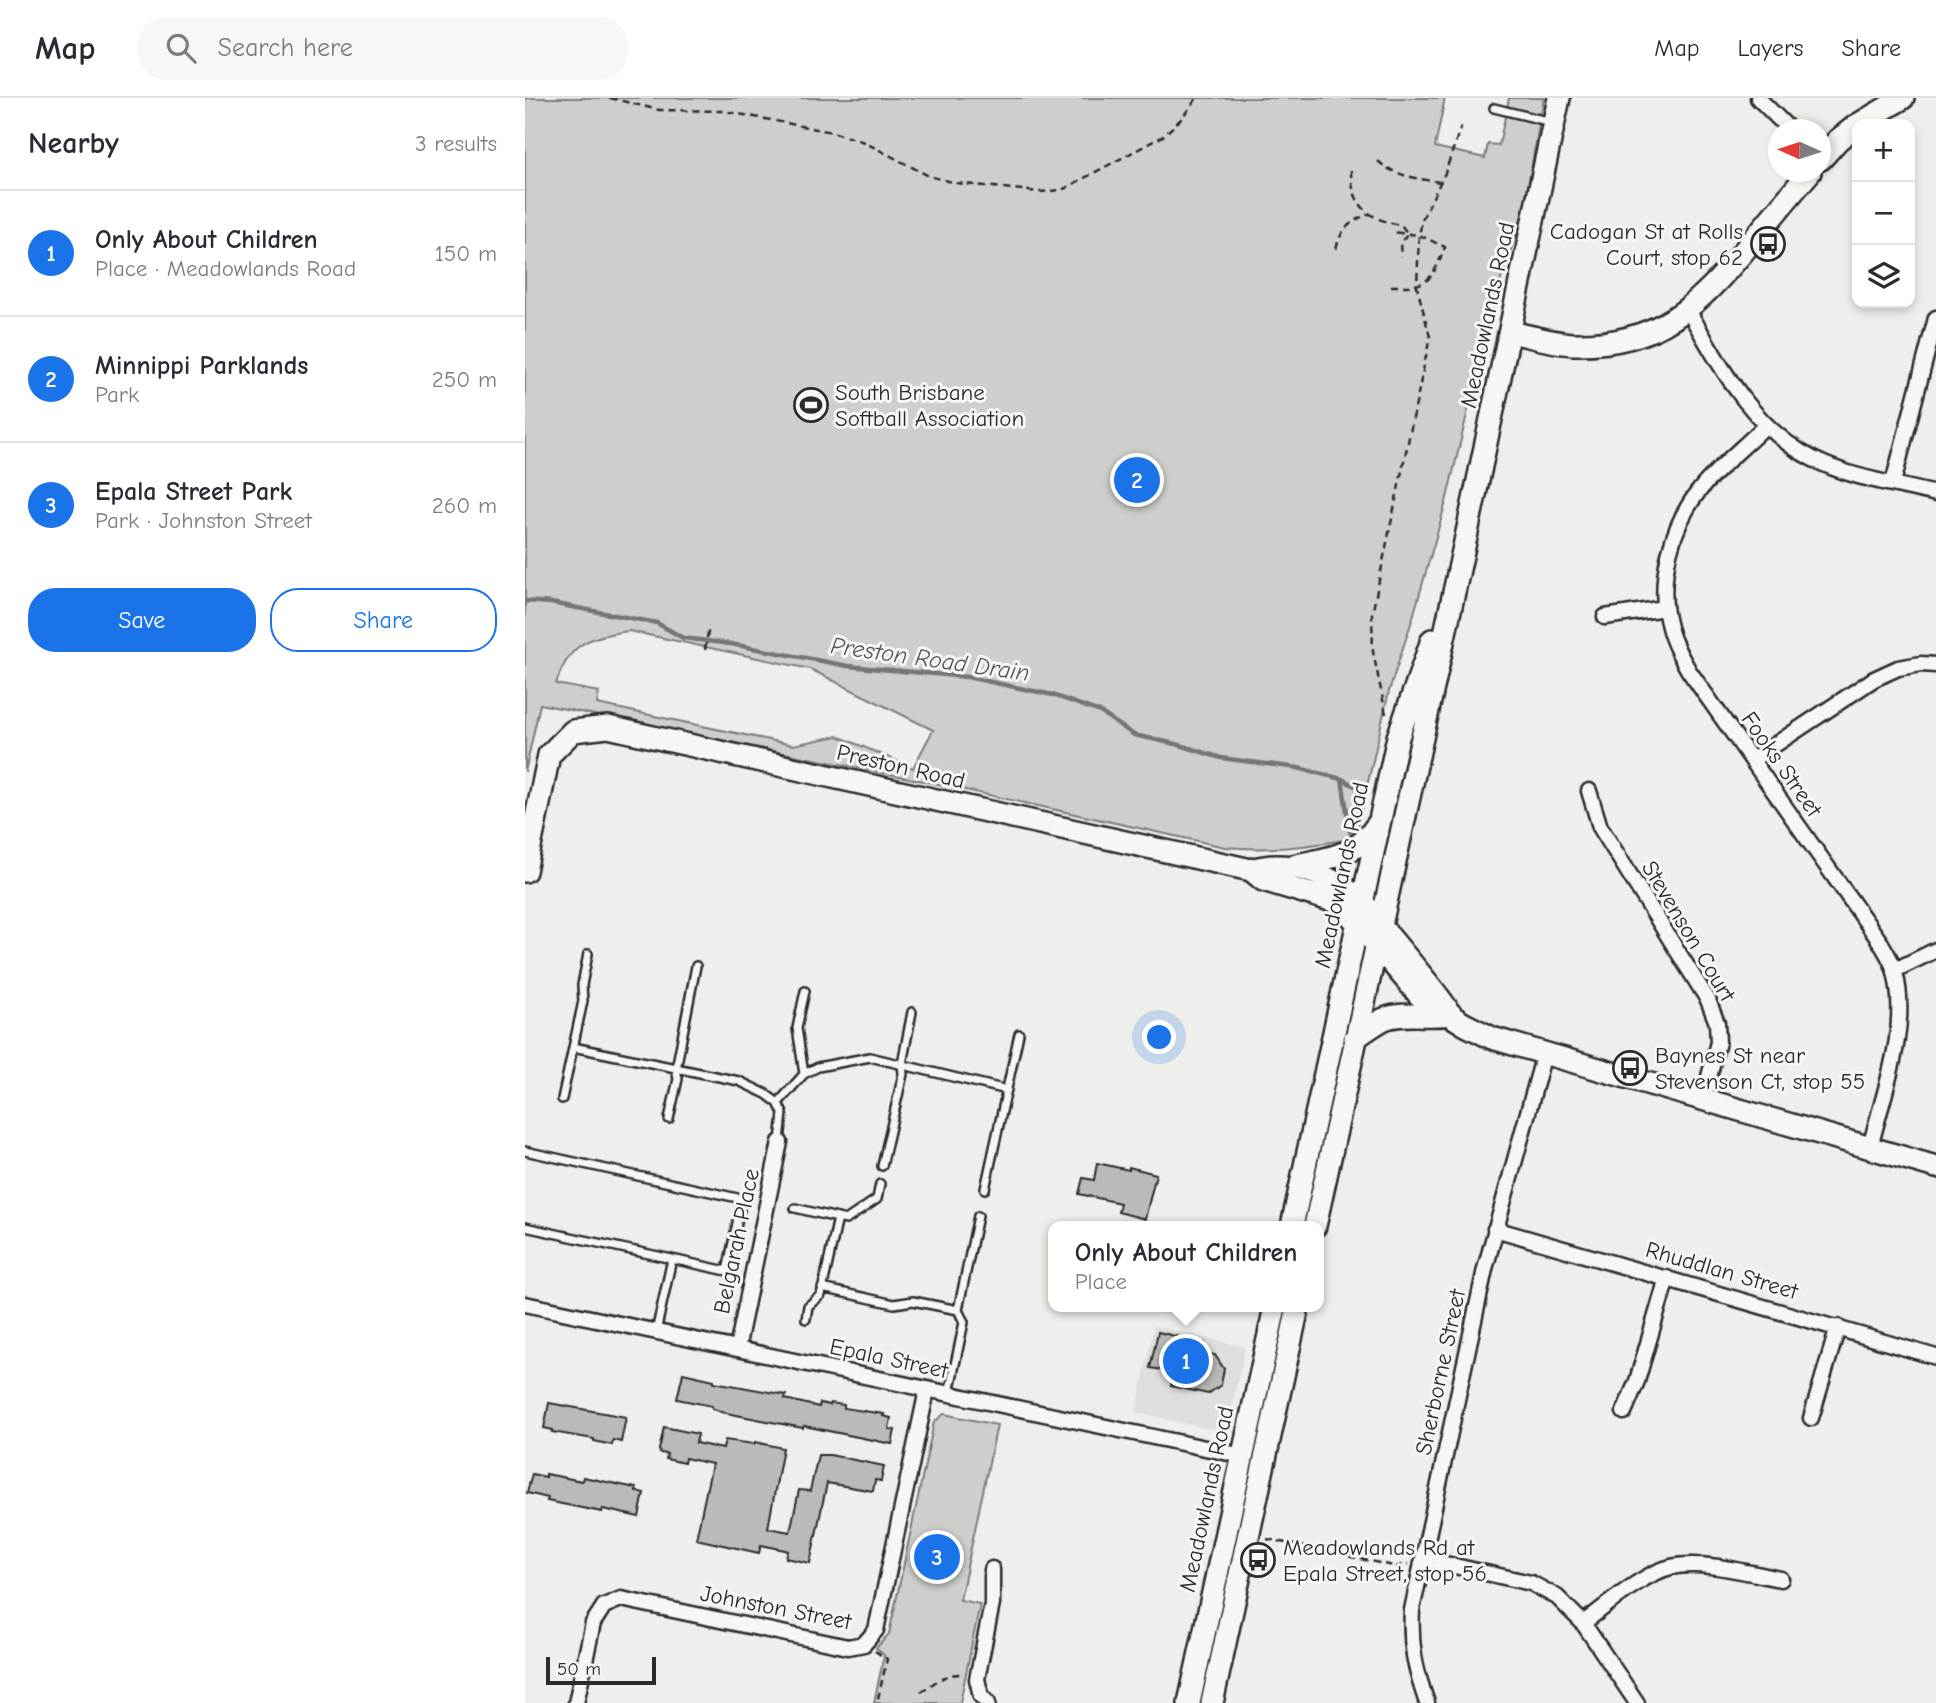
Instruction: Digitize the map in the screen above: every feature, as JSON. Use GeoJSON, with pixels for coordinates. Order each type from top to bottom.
{"type":"FeatureCollection","features":[{"type":"Feature","properties":{"kind":"main road","name":"Meadowlands Road"},"geometry":{"type":"LineString","coordinates":[[1316,1221],[1559,98]]}},
{"type":"Feature","properties":{"kind":"main road"},"geometry":{"type":"LineString","coordinates":[[1868,119],[1903,98]]}},
{"type":"Feature","properties":{"kind":"main road"},"geometry":{"type":"LineString","coordinates":[[1831,148],[1852,130]]}},
{"type":"Feature","properties":{"kind":"main road"},"geometry":{"type":"LineString","coordinates":[[1510,332],[1571,344],[1613,342],[1653,330],[1688,310],[1714,286],[1802,182]]}},
{"type":"Feature","properties":{"kind":"main road","name":"Meadowlands Road"},"geometry":{"type":"LineString","coordinates":[[1293,1221],[1398,737],[1465,542]]}},
{"type":"Feature","properties":{"kind":"main road","name":"Preston Road"},"geometry":{"type":"LineString","coordinates":[[525,871],[549,755],[573,731],[608,727],[1251,870],[1263,880],[1337,902],[1360,912]]}},
{"type":"Feature","properties":{"kind":"main road"},"geometry":{"type":"LineString","coordinates":[[1291,866],[1355,849],[1366,841],[1380,821]]}},
{"type":"Feature","properties":{"kind":"main road","name":"Preston Road"},"geometry":{"type":"LineString","coordinates":[[1251,870],[1266,865],[1291,866],[1333,882],[1360,912]]}},
{"type":"Feature","properties":{"kind":"main road"},"geometry":{"type":"LineString","coordinates":[[1360,912],[1420,996],[1492,1038],[1936,1167]]}},
{"type":"Feature","properties":{"kind":"main road"},"geometry":{"type":"LineString","coordinates":[[1355,1038],[1385,1019],[1451,1014]]}},
{"type":"Feature","properties":{"kind":"main road","name":"Meadowlands Road"},"geometry":{"type":"LineString","coordinates":[[1189,1703],[1274,1312]]}},
{"type":"Feature","properties":{"kind":"main road"},"geometry":{"type":"LineString","coordinates":[[1212,1703],[1297,1312]]}},
{"type":"Feature","properties":{"kind":"street"},"geometry":{"type":"LineString","coordinates":[[1758,98],[1779,119]]}},
{"type":"Feature","properties":{"kind":"street"},"geometry":{"type":"LineString","coordinates":[[1688,310],[1727,376],[1765,426],[1787,444],[1814,460],[1845,471],[1936,494]]}},
{"type":"Feature","properties":{"kind":"street"},"geometry":{"type":"LineString","coordinates":[[1893,483],[1936,318]]}},
{"type":"Feature","properties":{"kind":"street","name":"Fooks Street"},"geometry":{"type":"LineString","coordinates":[[1765,426],[1703,485],[1688,506],[1677,527],[1669,554],[1665,608],[1669,628],[1689,671],[1881,943],[1895,971],[1900,1003],[1897,1038],[1870,1148]]}},
{"type":"Feature","properties":{"kind":"street"},"geometry":{"type":"LineString","coordinates":[[1605,617],[1665,608]]}},
{"type":"Feature","properties":{"kind":"street"},"geometry":{"type":"LineString","coordinates":[[1752,760],[1874,680],[1898,668],[1921,664],[1936,665]]}},
{"type":"Feature","properties":{"kind":"street","name":"Stevenson Court"},"geometry":{"type":"LineString","coordinates":[[1590,791],[1599,827],[1708,1000],[1717,1023],[1717,1042],[1703,1100]]}},
{"type":"Feature","properties":{"kind":"street"},"geometry":{"type":"LineString","coordinates":[[1895,971],[1936,950]]}},
{"type":"Feature","properties":{"kind":"street","name":"Sherborne Street"},"geometry":{"type":"LineString","coordinates":[[1427,1703],[1415,1671],[1410,1636],[1412,1610],[1495,1229],[1543,1054]]}},
{"type":"Feature","properties":{"kind":"street","name":"Belgarah Place"},"geometry":{"type":"LineString","coordinates":[[737,1349],[780,1142]]}},
{"type":"Feature","properties":{"kind":"street","name":"Rhuddlan Street"},"geometry":{"type":"LineString","coordinates":[[1495,1229],[1936,1357]]}},
{"type":"Feature","properties":{"kind":"street"},"geometry":{"type":"LineString","coordinates":[[1624,1412],[1637,1381],[1667,1279]]}},
{"type":"Feature","properties":{"kind":"street","name":"Epala Street"},"geometry":{"type":"LineString","coordinates":[[525,1304],[1243,1456]]}},
{"type":"Feature","properties":{"kind":"street"},"geometry":{"type":"LineString","coordinates":[[1811,1418],[1838,1327]]}},
{"type":"Feature","properties":{"kind":"street","name":"Johnston Street"},"geometry":{"type":"LineString","coordinates":[[576,1703],[593,1623],[604,1605],[621,1600],[848,1647],[864,1644],[876,1630],[927,1390]]}},
{"type":"Feature","properties":{"kind":"street"},"geometry":{"type":"LineString","coordinates":[[1422,1562],[1531,1583],[1557,1597],[1583,1623],[1637,1703]]}},
{"type":"Feature","properties":{"kind":"street"},"geometry":{"type":"LineString","coordinates":[[1583,1623],[1649,1576],[1672,1567],[1703,1566],[1781,1579]]}},
{"type":"Feature","properties":{"kind":"street"},"geometry":{"type":"LineString","coordinates":[[988,1703],[981,1696],[978,1676],[992,1604],[992,1569]]}},
{"type":"Feature","properties":{"kind":"lane"},"geometry":{"type":"LineString","coordinates":[[1494,108],[1555,123]]}},
{"type":"Feature","properties":{"kind":"lane"},"geometry":{"type":"LineString","coordinates":[[562,1099],[583,1001],[582,985],[588,954]]}},
{"type":"Feature","properties":{"kind":"lane"},"geometry":{"type":"LineString","coordinates":[[669,1119],[696,966]]}},
{"type":"Feature","properties":{"kind":"lane"},"geometry":{"type":"LineString","coordinates":[[804,1074],[797,1028],[805,990]]}},
{"type":"Feature","properties":{"kind":"lane"},"geometry":{"type":"LineString","coordinates":[[882,1166],[903,1074],[902,1064],[912,1012]]}},
{"type":"Feature","properties":{"kind":"lane"},"geometry":{"type":"LineString","coordinates":[[985,1189],[1019,1034]]}},
{"type":"Feature","properties":{"kind":"lane"},"geometry":{"type":"LineString","coordinates":[[573,1047],[739,1082],[766,1094],[778,1103],[783,1113],[780,1142]]}},
{"type":"Feature","properties":{"kind":"lane"},"geometry":{"type":"LineString","coordinates":[[778,1103],[804,1074],[818,1067],[870,1057],[1007,1090]]}},
{"type":"Feature","properties":{"kind":"lane"},"geometry":{"type":"LineString","coordinates":[[525,1152],[742,1199],[727,1271],[525,1227]]}},
{"type":"Feature","properties":{"kind":"lane"},"geometry":{"type":"LineString","coordinates":[[795,1208],[846,1220],[877,1199],[880,1184]]}},
{"type":"Feature","properties":{"kind":"lane"},"geometry":{"type":"LineString","coordinates":[[949,1394],[964,1322],[958,1310],[978,1216]]}},
{"type":"Feature","properties":{"kind":"lane"},"geometry":{"type":"LineString","coordinates":[[806,1319],[808,1306],[821,1295],[838,1218]]}},
{"type":"Feature","properties":{"kind":"lane"},"geometry":{"type":"LineString","coordinates":[[656,1332],[672,1259]]}},
{"type":"Feature","properties":{"kind":"lane"},"geometry":{"type":"LineString","coordinates":[[822,1288],[894,1304],[913,1301],[958,1310]]}},
{"type":"Feature","properties":{"kind":"path"},"geometry":{"type":"LineString","coordinates":[[610,98],[660,110],[724,111],[832,132],[864,142],[929,176],[956,183],[1040,192],[1062,190],[1163,136],[1197,98]]}},
{"type":"Feature","properties":{"kind":"path"},"geometry":{"type":"LineString","coordinates":[[1386,715],[1373,643],[1373,614],[1375,586],[1430,337],[1417,286],[1419,235],[1423,217],[1441,182],[1461,126]]}},
{"type":"Feature","properties":{"kind":"path"},"geometry":{"type":"LineString","coordinates":[[1378,161],[1385,167],[1407,176],[1441,182]]}},
{"type":"Feature","properties":{"kind":"path"},"geometry":{"type":"LineString","coordinates":[[1351,170],[1351,185],[1359,202],[1369,214],[1382,222],[1401,225],[1408,234]]}},
{"type":"Feature","properties":{"kind":"path"},"geometry":{"type":"LineString","coordinates":[[1336,249],[1339,236],[1346,226],[1369,214]]}},
{"type":"Feature","properties":{"kind":"path"},"geometry":{"type":"LineString","coordinates":[[1391,286],[1417,286],[1428,280],[1437,268],[1445,247],[1419,235],[1392,232]]}},
{"type":"Feature","properties":{"kind":"path"},"geometry":{"type":"LineString","coordinates":[[1401,257],[1400,243],[1408,234]]}},
{"type":"Feature","properties":{"kind":"path"},"geometry":{"type":"LineString","coordinates":[[705,650],[709,626]]}},
{"type":"Feature","properties":{"kind":"path"},"geometry":{"type":"LineString","coordinates":[[1267,1539],[1398,1567],[1422,1562]]}},
{"type":"Feature","properties":{"kind":"path"},"geometry":{"type":"LineString","coordinates":[[864,1644],[887,1659],[877,1703]]}},
{"type":"Feature","properties":{"kind":"path"},"geometry":{"type":"LineString","coordinates":[[921,1692],[942,1677],[954,1673],[978,1676]]}},
{"type":"Feature","properties":{"kind":"shaded area"},"geometry":{"type":"Polygon","coordinates":[[[525,98],[1445,98],[1435,147],[1485,158],[1488,144],[1499,145],[1509,98],[1544,98],[1523,213],[1494,301],[1446,502],[1389,691],[1356,834],[1349,839],[1287,848],[1225,847],[938,784],[540,704],[525,772],[525,98]],[[629,631],[592,639],[582,644],[567,659],[556,684],[599,692],[597,704],[793,745],[838,736],[913,768],[933,730],[810,669],[629,631]]]}},
{"type":"Feature","properties":{"kind":"shaded area"},"geometry":{"type":"Polygon","coordinates":[[[1154,1326],[1245,1347],[1230,1416],[1219,1428],[1205,1428],[1136,1412],[1154,1326]]]}},
{"type":"Feature","properties":{"kind":"shaded area"},"geometry":{"type":"Polygon","coordinates":[[[944,1414],[997,1425],[960,1600],[980,1604],[960,1703],[874,1703],[884,1655],[876,1648],[889,1634],[934,1422],[944,1414]]]}},
{"type":"Feature","properties":{"kind":"building"},"geometry":{"type":"Polygon","coordinates":[[[1097,1163],[1156,1174],[1145,1219],[1118,1212],[1120,1203],[1079,1194],[1083,1178],[1094,1180],[1097,1163]]]}},
{"type":"Feature","properties":{"kind":"building"},"geometry":{"type":"Polygon","coordinates":[[[1158,1332],[1205,1343],[1203,1352],[1215,1355],[1224,1369],[1221,1385],[1208,1394],[1171,1386],[1174,1372],[1150,1368],[1158,1332]]]}},
{"type":"Feature","properties":{"kind":"building"},"geometry":{"type":"Polygon","coordinates":[[[683,1373],[714,1382],[786,1395],[785,1399],[819,1407],[820,1403],[831,1403],[844,1405],[844,1408],[884,1414],[883,1416],[891,1418],[889,1429],[895,1430],[892,1444],[721,1412],[712,1406],[677,1399],[683,1373]]]}},
{"type":"Feature","properties":{"kind":"building"},"geometry":{"type":"Polygon","coordinates":[[[549,1403],[626,1417],[621,1442],[613,1440],[612,1445],[544,1428],[549,1403]]]}},
{"type":"Feature","properties":{"kind":"building"},"geometry":{"type":"Polygon","coordinates":[[[664,1427],[698,1434],[696,1443],[723,1449],[725,1440],[755,1442],[783,1448],[768,1528],[790,1532],[799,1490],[810,1491],[818,1455],[884,1466],[881,1481],[875,1480],[873,1491],[827,1483],[810,1563],[786,1558],[788,1551],[785,1550],[761,1545],[759,1553],[696,1539],[712,1464],[685,1458],[684,1463],[666,1459],[667,1454],[660,1453],[659,1450],[664,1427]]]}},
{"type":"Feature","properties":{"kind":"building"},"geometry":{"type":"Polygon","coordinates":[[[532,1474],[582,1481],[583,1477],[636,1488],[636,1491],[644,1493],[639,1517],[547,1501],[548,1498],[527,1493],[532,1474]]]}},
{"type":"Feature","properties":{"kind":"waterway","name":"Preston Road Drain"},"geometry":{"type":"LineString","coordinates":[[525,601],[551,603],[657,623],[683,638],[731,644],[848,666],[967,677],[1053,695],[1100,712],[1134,735],[1221,758],[1298,768],[1342,779],[1362,790]]}},
{"type":"Feature","properties":{"kind":"waterway"},"geometry":{"type":"LineString","coordinates":[[1342,779],[1350,832]]}},
{"type":"Feature","properties":{"kind":"place","name":"Cadogan St at Rolls Court, stop 62"},"geometry":{"type":"Point","coordinates":[1768,244]}},
{"type":"Feature","properties":{"kind":"place","name":"South Brisbane Softball Association"},"geometry":{"type":"Point","coordinates":[811,405]}},
{"type":"Feature","properties":{"kind":"place","name":"Minnippi Parklands"},"geometry":{"type":"Point","coordinates":[1137,480]}},
{"type":"Feature","properties":{"kind":"place","name":"Baynes St near Stevenson Ct, stop 55"},"geometry":{"type":"Point","coordinates":[1630,1068]}},
{"type":"Feature","properties":{"kind":"place","name":"Only About Children"},"geometry":{"type":"Point","coordinates":[1186,1361]}},
{"type":"Feature","properties":{"kind":"place","name":"Epala Street Park"},"geometry":{"type":"Point","coordinates":[937,1557]}},
{"type":"Feature","properties":{"kind":"place","name":"Meadowlands Rd at Epala Street, stop 56"},"geometry":{"type":"Point","coordinates":[1258,1560]}}]}
